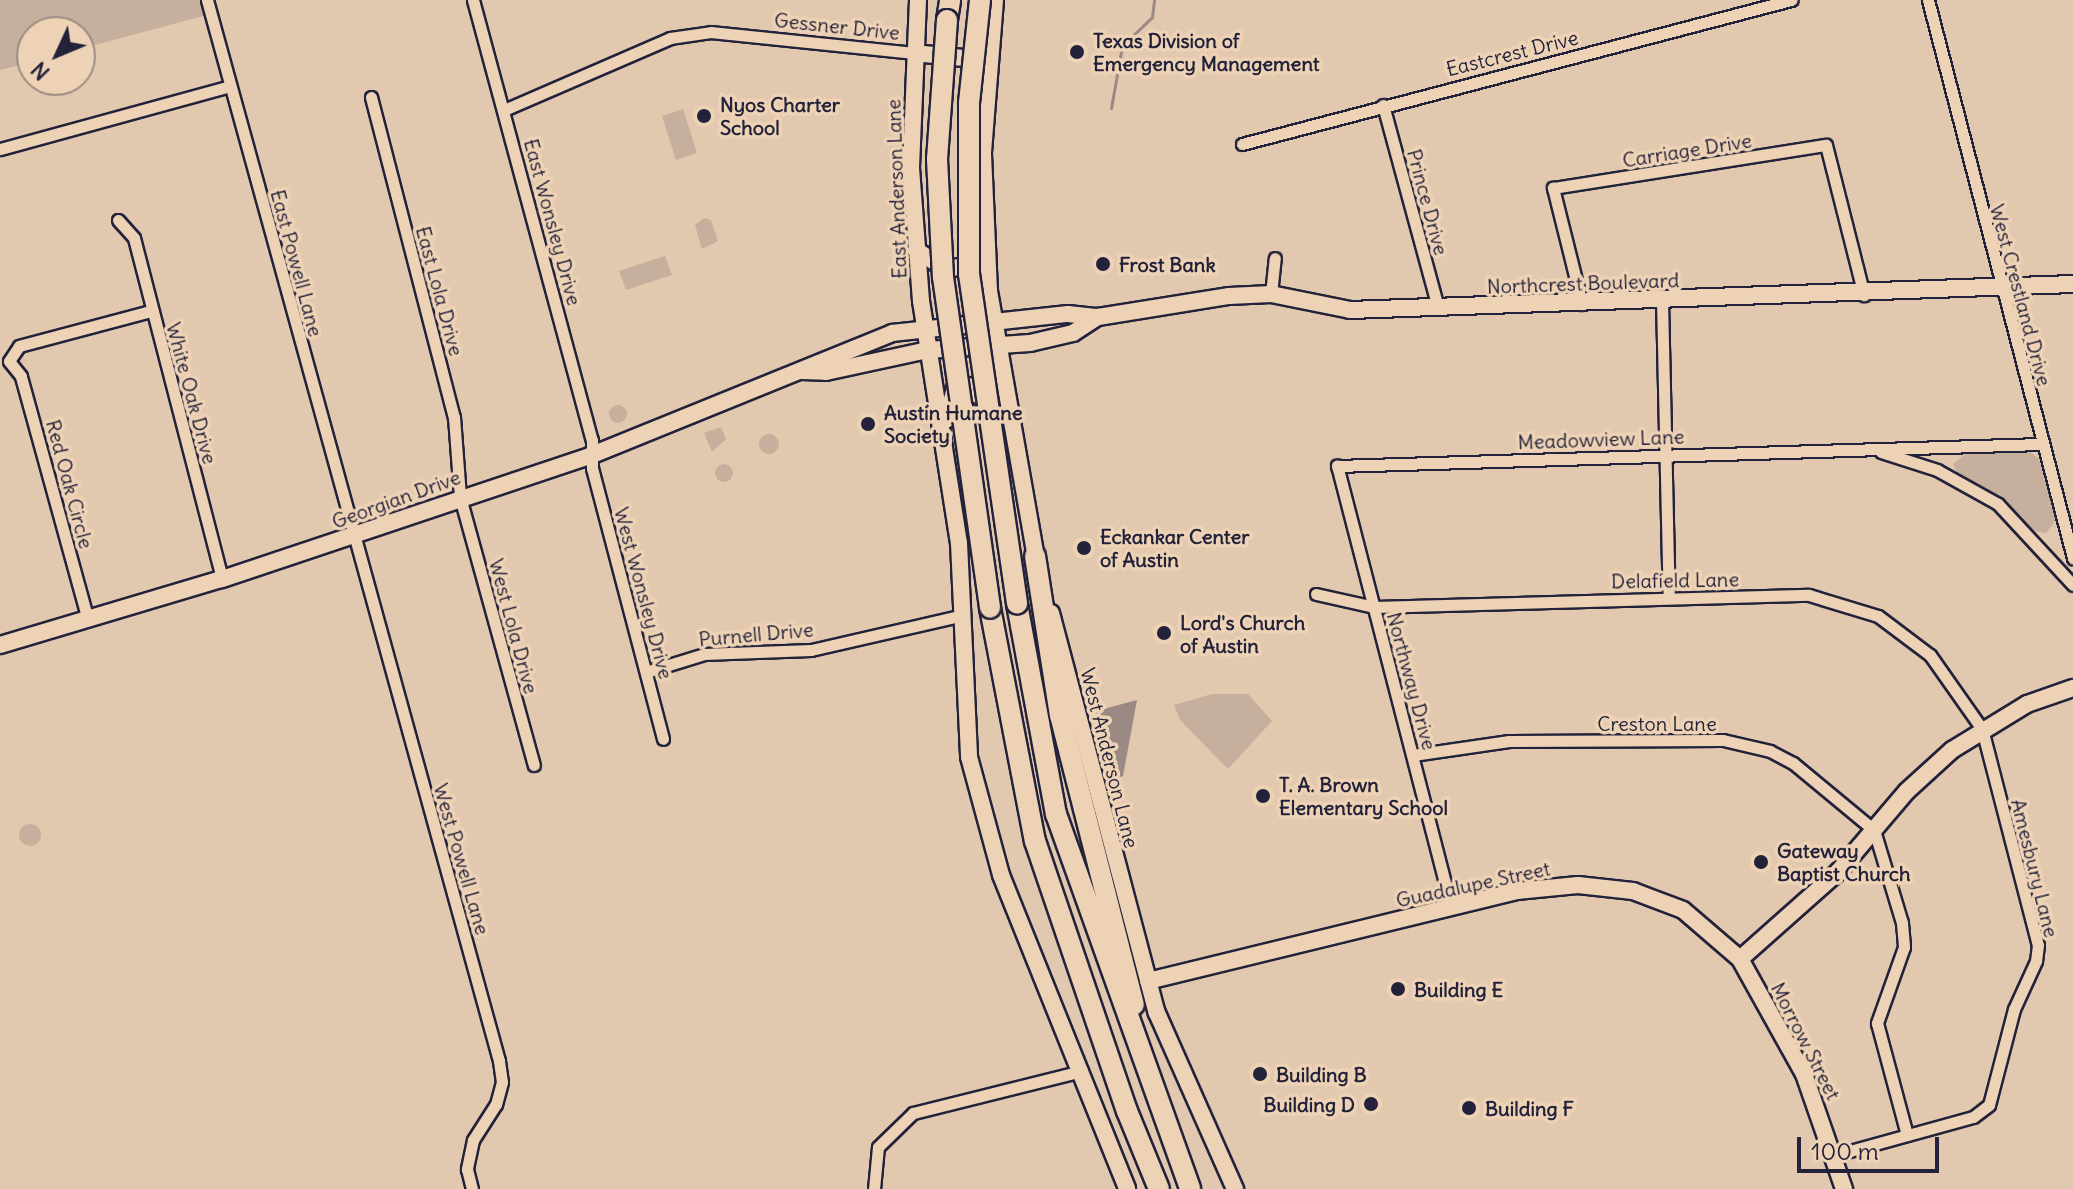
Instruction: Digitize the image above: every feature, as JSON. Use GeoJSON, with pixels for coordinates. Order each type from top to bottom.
{"type":"FeatureCollection","features":[{"type":"Feature","properties":{"kind":"highway"},"geometry":{"type":"LineString","coordinates":[[980,0],[969,118],[969,274],[1017,604],[1056,814],[1190,1189]]}},
{"type":"Feature","properties":{"kind":"highway"},"geometry":{"type":"LineString","coordinates":[[948,7],[937,159],[943,277],[990,608],[1035,841],[1127,1111],[1159,1189]]}},
{"type":"Feature","properties":{"kind":"highway"},"geometry":{"type":"LineString","coordinates":[[1035,556],[1060,715],[1151,1083]]}},
{"type":"Feature","properties":{"kind":"street","name":"East Powell Lane"},"geometry":{"type":"LineString","coordinates":[[207,0],[352,536]]}},
{"type":"Feature","properties":{"kind":"street","name":"East Wonsley Drive"},"geometry":{"type":"LineString","coordinates":[[473,0],[589,427],[592,455]]}},
{"type":"Feature","properties":{"kind":"street","name":"East Anderson Lane"},"geometry":{"type":"LineString","coordinates":[[918,0],[911,168],[924,328]]}},
{"type":"Feature","properties":{"kind":"street"},"geometry":{"type":"LineString","coordinates":[[992,323],[983,154],[995,0]]}},
{"type":"Feature","properties":{"kind":"street","name":"Eastcrest Drive"},"geometry":{"type":"LineString","coordinates":[[1242,144],[1791,0]]}},
{"type":"Feature","properties":{"kind":"street","name":"West Crestland Drive"},"geometry":{"type":"LineString","coordinates":[[1928,0],[2000,287],[2073,558]]}},
{"type":"Feature","properties":{"kind":"street","name":"Gessner Drive"},"geometry":{"type":"LineString","coordinates":[[504,110],[670,38],[711,32],[990,61]]}},
{"type":"Feature","properties":{"kind":"street"},"geometry":{"type":"LineString","coordinates":[[0,149],[230,86]]}},
{"type":"Feature","properties":{"kind":"street","name":"East Lola Drive"},"geometry":{"type":"LineString","coordinates":[[371,97],[454,417],[460,497]]}},
{"type":"Feature","properties":{"kind":"street","name":"Prince Drive"},"geometry":{"type":"LineString","coordinates":[[1383,105],[1438,308]]}},
{"type":"Feature","properties":{"kind":"street","name":"Carriage Drive"},"geometry":{"type":"LineString","coordinates":[[1582,304],[1553,188],[1826,145],[1864,295]]}},
{"type":"Feature","properties":{"kind":"street","name":"White Oak Drive"},"geometry":{"type":"LineString","coordinates":[[118,220],[134,238],[222,579]]}},
{"type":"Feature","properties":{"kind":"street"},"geometry":{"type":"LineString","coordinates":[[916,250],[945,269],[987,262]]}},
{"type":"Feature","properties":{"kind":"street"},"geometry":{"type":"LineString","coordinates":[[1271,294],[1275,258]]}},
{"type":"Feature","properties":{"kind":"street","name":"Northcrest Boulevard"},"geometry":{"type":"LineString","coordinates":[[992,323],[1068,314],[1098,317],[1196,299],[1271,294],[1350,310],[1864,295],[2073,284]]}},
{"type":"Feature","properties":{"kind":"street"},"geometry":{"type":"LineString","coordinates":[[1662,300],[1663,455],[1669,598]]}},
{"type":"Feature","properties":{"kind":"street","name":"Red Oak Circle"},"geometry":{"type":"LineString","coordinates":[[88,620],[21,376],[9,361],[19,346],[151,311]]}},
{"type":"Feature","properties":{"kind":"street","name":"Northcrest Boulevard"},"geometry":{"type":"LineString","coordinates":[[928,350],[995,346],[1073,333],[1098,317]]}},
{"type":"Feature","properties":{"kind":"street","name":"Georgian Drive"},"geometry":{"type":"LineString","coordinates":[[0,645],[222,579],[592,455],[799,371],[859,342],[924,328],[992,323]]}},
{"type":"Feature","properties":{"kind":"street","name":"West Anderson Lane"},"geometry":{"type":"LineString","coordinates":[[992,323],[1035,556],[1148,981],[1177,1067],[1235,1189]]}},
{"type":"Feature","properties":{"kind":"street"},"geometry":{"type":"LineString","coordinates":[[924,328],[944,439],[964,615],[963,694],[978,800],[1001,875],[1127,1189]]}},
{"type":"Feature","properties":{"kind":"street","name":"Georgian Drive"},"geometry":{"type":"LineString","coordinates":[[799,371],[826,372],[928,350]]}},
{"type":"Feature","properties":{"kind":"street"},"geometry":{"type":"LineString","coordinates":[[944,439],[948,402],[960,385],[978,392],[1011,434]]}},
{"type":"Feature","properties":{"kind":"street","name":"Meadowview Lane"},"geometry":{"type":"LineString","coordinates":[[1337,466],[2042,444]]}},
{"type":"Feature","properties":{"kind":"street","name":"Meadowview Lane"},"geometry":{"type":"LineString","coordinates":[[1867,449],[1937,470],[1998,504],[2073,585]]}},
{"type":"Feature","properties":{"kind":"street","name":"West Wonsley Drive"},"geometry":{"type":"LineString","coordinates":[[592,455],[663,739]]}},
{"type":"Feature","properties":{"kind":"street","name":"Northway Drive"},"geometry":{"type":"LineString","coordinates":[[1337,466],[1451,906]]}},
{"type":"Feature","properties":{"kind":"street","name":"West Lola Drive"},"geometry":{"type":"LineString","coordinates":[[460,497],[534,765]]}},
{"type":"Feature","properties":{"kind":"street","name":"West Powell Lane"},"geometry":{"type":"LineString","coordinates":[[352,536],[499,1061],[502,1082],[496,1104],[473,1140],[467,1169],[472,1189]]}},
{"type":"Feature","properties":{"kind":"street","name":"Delafield Lane"},"geometry":{"type":"LineString","coordinates":[[1316,594],[1374,607],[1809,595],[1862,609],[1899,628],[1930,655],[1982,729]]}},
{"type":"Feature","properties":{"kind":"street","name":"Purnell Drive"},"geometry":{"type":"LineString","coordinates":[[646,672],[704,654],[811,650],[964,615]]}},
{"type":"Feature","properties":{"kind":"street"},"geometry":{"type":"LineString","coordinates":[[1740,959],[1838,872],[1923,774],[1982,729],[2073,688]]}},
{"type":"Feature","properties":{"kind":"street","name":"Amesbury Lane"},"geometry":{"type":"LineString","coordinates":[[1907,1135],[1973,1117],[1989,1105],[2038,945],[1982,729]]}},
{"type":"Feature","properties":{"kind":"street","name":"Creston Lane"},"geometry":{"type":"LineString","coordinates":[[1413,755],[1509,741],[1723,740],[1770,751],[1793,763],[1874,830]]}},
{"type":"Feature","properties":{"kind":"street"},"geometry":{"type":"LineString","coordinates":[[1835,1155],[1907,1135],[1877,1023],[1904,947],[1902,923],[1874,830]]}},
{"type":"Feature","properties":{"kind":"street","name":"Guadalupe Street"},"geometry":{"type":"LineString","coordinates":[[1148,981],[1451,906],[1548,886],[1633,891],[1683,910],[1740,959]]}},
{"type":"Feature","properties":{"kind":"street","name":"Morrow Street"},"geometry":{"type":"LineString","coordinates":[[1740,959],[1804,1074],[1835,1155],[1844,1189]]}},
{"type":"Feature","properties":{"kind":"street"},"geometry":{"type":"LineString","coordinates":[[874,1189],[878,1147],[913,1113],[1082,1071]]}},
{"type":"Feature","properties":{"kind":"shaded area"},"geometry":{"type":"Polygon","coordinates":[[[0,0],[203,0],[207,15],[96,45],[96,16],[16,16],[16,66],[0,70],[0,0]]]}},
{"type":"Feature","properties":{"kind":"shaded area"},"geometry":{"type":"Polygon","coordinates":[[[683,109],[697,153],[676,160],[662,116],[683,109]]]}},
{"type":"Feature","properties":{"kind":"shaded area"},"geometry":{"type":"Polygon","coordinates":[[[704,218],[711,220],[718,241],[702,249],[695,225],[704,218]]]}},
{"type":"Feature","properties":{"kind":"shaded area"},"geometry":{"type":"Polygon","coordinates":[[[665,256],[672,275],[626,290],[619,271],[665,256]]]}},
{"type":"Feature","properties":{"kind":"shaded area"},"geometry":{"type":"Polygon","coordinates":[[[618,405],[627,414],[618,423],[609,414],[618,405]]]}},
{"type":"Feature","properties":{"kind":"shaded area"},"geometry":{"type":"Polygon","coordinates":[[[721,427],[726,439],[712,452],[704,433],[721,427]]]}},
{"type":"Feature","properties":{"kind":"shaded area"},"geometry":{"type":"Polygon","coordinates":[[[769,434],[776,437],[779,444],[776,451],[769,454],[762,451],[759,444],[762,437],[769,434]]]}},
{"type":"Feature","properties":{"kind":"shaded area"},"geometry":{"type":"Polygon","coordinates":[[[2029,451],[2039,459],[2056,520],[2046,533],[2033,531],[1958,474],[1953,464],[1966,453],[2029,451]]]}},
{"type":"Feature","properties":{"kind":"shaded area"},"geometry":{"type":"Polygon","coordinates":[[[720,464],[728,464],[733,473],[731,480],[720,482],[715,477],[715,469],[720,464]]]}},
{"type":"Feature","properties":{"kind":"shaded area"},"geometry":{"type":"Polygon","coordinates":[[[1212,694],[1248,694],[1272,721],[1228,769],[1180,720],[1174,705],[1212,694]]]}},
{"type":"Feature","properties":{"kind":"shaded area"},"geometry":{"type":"Polygon","coordinates":[[[1137,700],[1123,776],[1114,779],[1096,711],[1137,700]]]}},
{"type":"Feature","properties":{"kind":"shaded area"},"geometry":{"type":"Polygon","coordinates":[[[30,824],[38,827],[41,835],[38,843],[30,846],[22,843],[19,835],[22,827],[30,824]]]}},
{"type":"Feature","properties":{"kind":"waterway"},"geometry":{"type":"LineString","coordinates":[[1111,108],[1122,46],[1152,17],[1154,0]]}},
{"type":"Feature","properties":{"kind":"place","name":"Texas Division of Emergency Management"},"geometry":{"type":"Point","coordinates":[1077,52]}},
{"type":"Feature","properties":{"kind":"place","name":"Nyos Charter School"},"geometry":{"type":"Point","coordinates":[704,116]}},
{"type":"Feature","properties":{"kind":"place","name":"Frost Bank"},"geometry":{"type":"Point","coordinates":[1103,264]}},
{"type":"Feature","properties":{"kind":"place","name":"Austin Humane Society"},"geometry":{"type":"Point","coordinates":[868,424]}},
{"type":"Feature","properties":{"kind":"place","name":"Eckankar Center of Austin"},"geometry":{"type":"Point","coordinates":[1084,548]}},
{"type":"Feature","properties":{"kind":"place","name":"Lord's Church of Austin"},"geometry":{"type":"Point","coordinates":[1164,633]}},
{"type":"Feature","properties":{"kind":"place","name":"T. A. Brown Elementary School"},"geometry":{"type":"Point","coordinates":[1263,796]}},
{"type":"Feature","properties":{"kind":"place","name":"Gateway Baptist Church"},"geometry":{"type":"Point","coordinates":[1761,862]}},
{"type":"Feature","properties":{"kind":"place","name":"Building E"},"geometry":{"type":"Point","coordinates":[1398,989]}},
{"type":"Feature","properties":{"kind":"place","name":"Building B"},"geometry":{"type":"Point","coordinates":[1260,1074]}},
{"type":"Feature","properties":{"kind":"place","name":"Building D"},"geometry":{"type":"Point","coordinates":[1371,1104]}},
{"type":"Feature","properties":{"kind":"place","name":"Building F"},"geometry":{"type":"Point","coordinates":[1469,1108]}}]}
